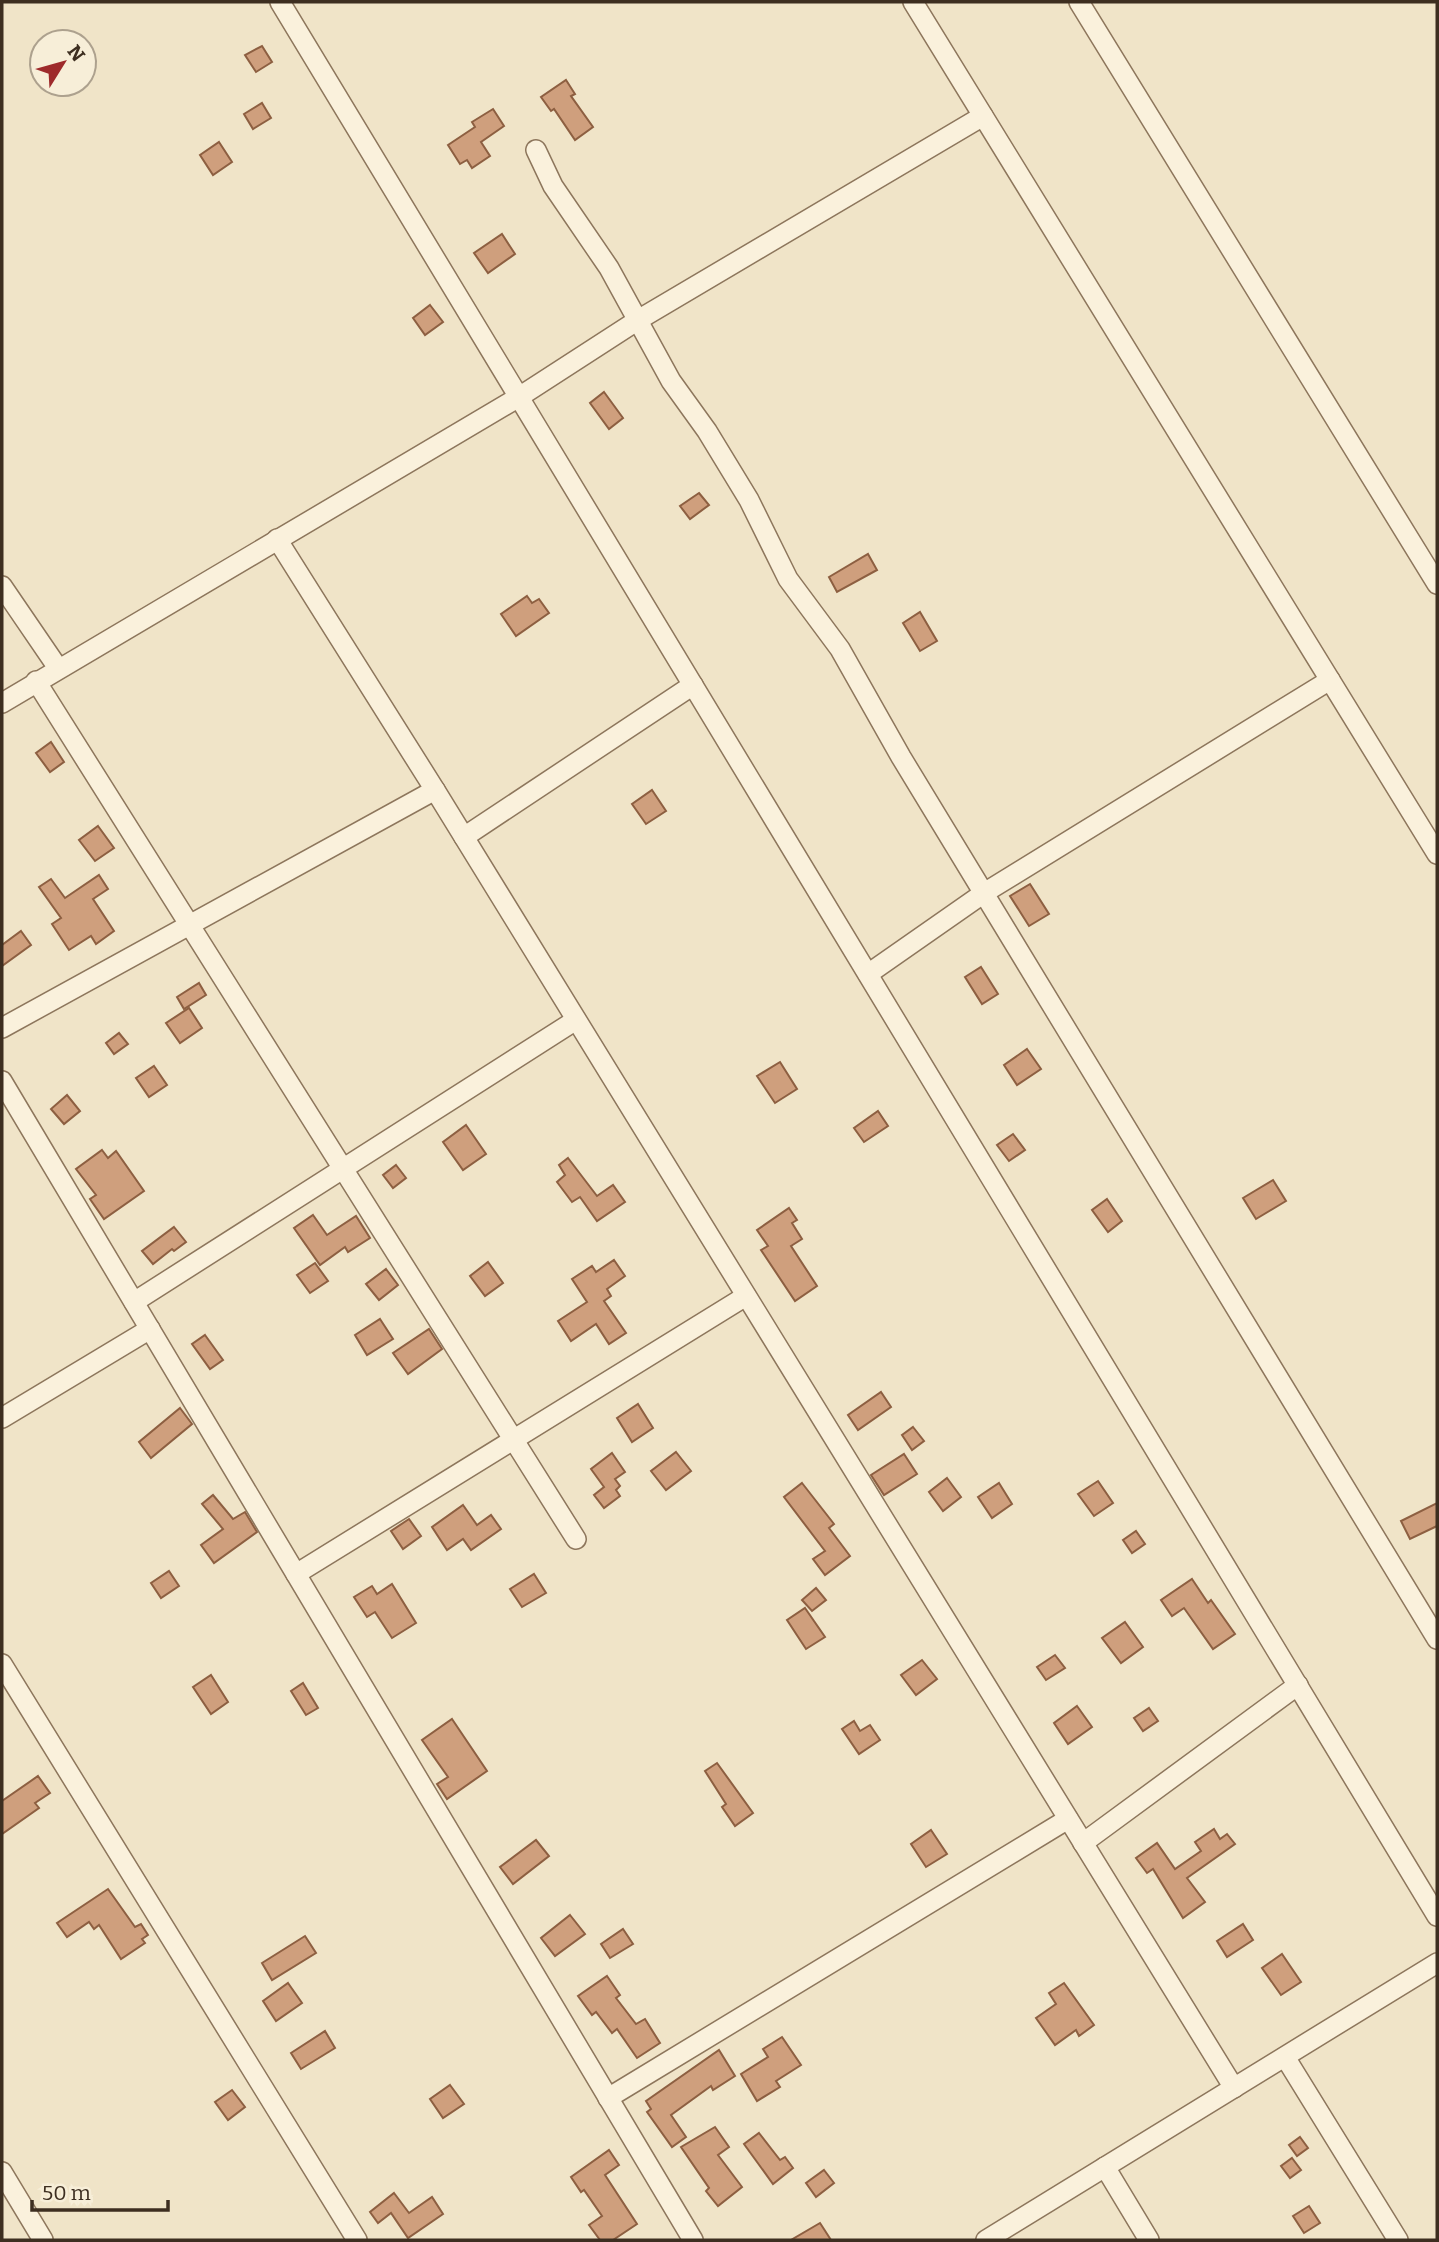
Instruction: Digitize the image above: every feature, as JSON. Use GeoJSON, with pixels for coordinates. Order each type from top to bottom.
{"type":"FeatureCollection","features":[{"type":"Feature","properties":{"kind":"street"},"geometry":{"type":"LineString","coordinates":[[280,2],[1437,1916]]}},
{"type":"Feature","properties":{"kind":"street"},"geometry":{"type":"LineString","coordinates":[[913,2],[1437,854]]}},
{"type":"Feature","properties":{"kind":"street"},"geometry":{"type":"LineString","coordinates":[[1079,2],[1437,583]]}},
{"type":"Feature","properties":{"kind":"street"},"geometry":{"type":"LineString","coordinates":[[2,703],[519,397],[638,320],[983,116]]}},
{"type":"Feature","properties":{"kind":"street"},"geometry":{"type":"LineString","coordinates":[[536,150],[553,186],[592,240],[671,381],[707,431],[749,500],[788,579],[840,649],[901,757],[1437,1639]]}},
{"type":"Feature","properties":{"kind":"street"},"geometry":{"type":"LineString","coordinates":[[277,539],[435,790],[1234,2088]]}},
{"type":"Feature","properties":{"kind":"street"},"geometry":{"type":"LineString","coordinates":[[2,586],[58,668]]}},
{"type":"Feature","properties":{"kind":"street"},"geometry":{"type":"LineString","coordinates":[[868,974],[984,892],[1330,680]]}},
{"type":"Feature","properties":{"kind":"street"},"geometry":{"type":"LineString","coordinates":[[36,681],[576,1539]]}},
{"type":"Feature","properties":{"kind":"street"},"geometry":{"type":"LineString","coordinates":[[464,837],[693,685]]}},
{"type":"Feature","properties":{"kind":"street"},"geometry":{"type":"LineString","coordinates":[[2,1028],[435,790]]}},
{"type":"Feature","properties":{"kind":"street"},"geometry":{"type":"LineString","coordinates":[[134,1302],[576,1020]]}},
{"type":"Feature","properties":{"kind":"street"},"geometry":{"type":"LineString","coordinates":[[2,1081],[7,1102],[134,1302],[693,2240]]}},
{"type":"Feature","properties":{"kind":"street"},"geometry":{"type":"LineString","coordinates":[[296,1574],[746,1296]]}},
{"type":"Feature","properties":{"kind":"street"},"geometry":{"type":"LineString","coordinates":[[2,1418],[149,1329]]}},
{"type":"Feature","properties":{"kind":"street"},"geometry":{"type":"LineString","coordinates":[[2,1664],[357,2240]]}},
{"type":"Feature","properties":{"kind":"street"},"geometry":{"type":"LineString","coordinates":[[1083,1843],[1297,1685]]}},
{"type":"Feature","properties":{"kind":"street"},"geometry":{"type":"LineString","coordinates":[[608,2098],[1068,1819]]}},
{"type":"Feature","properties":{"kind":"street"},"geometry":{"type":"LineString","coordinates":[[986,2240],[1437,1963]]}},
{"type":"Feature","properties":{"kind":"street"},"geometry":{"type":"LineString","coordinates":[[1285,2057],[1398,2240]]}},
{"type":"Feature","properties":{"kind":"street"},"geometry":{"type":"LineString","coordinates":[[1105,2168],[1149,2240]]}},
{"type":"Feature","properties":{"kind":"street"},"geometry":{"type":"LineString","coordinates":[[2,2172],[43,2240]]}},
{"type":"Feature","properties":{"kind":"building"},"geometry":{"type":"Polygon","coordinates":[[[262,46],[272,62],[256,72],[245,55],[262,46]]]}},
{"type":"Feature","properties":{"kind":"building"},"geometry":{"type":"Polygon","coordinates":[[[566,80],[575,94],[571,96],[593,127],[575,140],[554,109],[551,111],[541,97],[566,80]]]}},
{"type":"Feature","properties":{"kind":"building"},"geometry":{"type":"Polygon","coordinates":[[[262,103],[271,118],[253,129],[244,114],[262,103]]]}},
{"type":"Feature","properties":{"kind":"building"},"geometry":{"type":"Polygon","coordinates":[[[493,109],[504,126],[481,142],[490,156],[472,168],[467,160],[460,164],[448,145],[475,127],[472,122],[493,109]]]}},
{"type":"Feature","properties":{"kind":"building"},"geometry":{"type":"Polygon","coordinates":[[[219,142],[232,162],[213,175],[200,155],[219,142]]]}},
{"type":"Feature","properties":{"kind":"building"},"geometry":{"type":"Polygon","coordinates":[[[502,234],[515,254],[488,273],[474,253],[502,234]]]}},
{"type":"Feature","properties":{"kind":"building"},"geometry":{"type":"Polygon","coordinates":[[[430,305],[443,322],[425,335],[413,318],[430,305]]]}},
{"type":"Feature","properties":{"kind":"building"},"geometry":{"type":"Polygon","coordinates":[[[604,392],[623,418],[609,429],[590,403],[604,392]]]}},
{"type":"Feature","properties":{"kind":"building"},"geometry":{"type":"Polygon","coordinates":[[[699,493],[709,505],[690,519],[680,506],[699,493]]]}},
{"type":"Feature","properties":{"kind":"building"},"geometry":{"type":"Polygon","coordinates":[[[868,554],[877,570],[837,592],[829,577],[868,554]]]}},
{"type":"Feature","properties":{"kind":"building"},"geometry":{"type":"Polygon","coordinates":[[[527,596],[532,603],[539,599],[549,613],[516,636],[501,614],[527,596]]]}},
{"type":"Feature","properties":{"kind":"building"},"geometry":{"type":"Polygon","coordinates":[[[920,612],[937,641],[920,651],[903,623],[920,612]]]}},
{"type":"Feature","properties":{"kind":"building"},"geometry":{"type":"Polygon","coordinates":[[[51,742],[64,762],[50,772],[36,753],[51,742]]]}},
{"type":"Feature","properties":{"kind":"building"},"geometry":{"type":"Polygon","coordinates":[[[652,790],[666,811],[646,824],[632,804],[652,790]]]}},
{"type":"Feature","properties":{"kind":"building"},"geometry":{"type":"Polygon","coordinates":[[[98,826],[114,848],[95,861],[79,840],[98,826]]]}},
{"type":"Feature","properties":{"kind":"building"},"geometry":{"type":"Polygon","coordinates":[[[99,875],[108,889],[93,899],[114,931],[96,944],[91,936],[69,950],[52,924],[61,918],[39,887],[51,879],[65,898],[99,875]]]}},
{"type":"Feature","properties":{"kind":"building"},"geometry":{"type":"Polygon","coordinates":[[[1030,884],[1049,914],[1029,926],[1010,896],[1030,884]]]}},
{"type":"Feature","properties":{"kind":"building"},"geometry":{"type":"Polygon","coordinates":[[[21,931],[31,945],[2,966],[2,945],[21,931]]]}},
{"type":"Feature","properties":{"kind":"building"},"geometry":{"type":"Polygon","coordinates":[[[981,967],[998,994],[982,1004],[965,977],[981,967]]]}},
{"type":"Feature","properties":{"kind":"building"},"geometry":{"type":"Polygon","coordinates":[[[199,983],[206,995],[184,1009],[177,997],[199,983]]]}},
{"type":"Feature","properties":{"kind":"building"},"geometry":{"type":"Polygon","coordinates":[[[189,1008],[202,1028],[180,1043],[166,1023],[189,1008]]]}},
{"type":"Feature","properties":{"kind":"building"},"geometry":{"type":"Polygon","coordinates":[[[119,1033],[128,1044],[114,1054],[106,1043],[119,1033]]]}},
{"type":"Feature","properties":{"kind":"building"},"geometry":{"type":"Polygon","coordinates":[[[1027,1049],[1041,1069],[1017,1085],[1004,1065],[1027,1049]]]}},
{"type":"Feature","properties":{"kind":"building"},"geometry":{"type":"Polygon","coordinates":[[[780,1062],[797,1089],[775,1103],[757,1076],[780,1062]]]}},
{"type":"Feature","properties":{"kind":"building"},"geometry":{"type":"Polygon","coordinates":[[[154,1066],[167,1085],[149,1097],[136,1078],[154,1066]]]}},
{"type":"Feature","properties":{"kind":"building"},"geometry":{"type":"Polygon","coordinates":[[[67,1095],[80,1111],[64,1124],[51,1109],[67,1095]]]}},
{"type":"Feature","properties":{"kind":"building"},"geometry":{"type":"Polygon","coordinates":[[[878,1111],[888,1126],[864,1142],[854,1128],[878,1111]]]}},
{"type":"Feature","properties":{"kind":"building"},"geometry":{"type":"Polygon","coordinates":[[[466,1125],[486,1154],[463,1170],[443,1142],[466,1125]]]}},
{"type":"Feature","properties":{"kind":"building"},"geometry":{"type":"Polygon","coordinates":[[[1013,1134],[1025,1150],[1009,1161],[997,1145],[1013,1134]]]}},
{"type":"Feature","properties":{"kind":"building"},"geometry":{"type":"Polygon","coordinates":[[[102,1150],[108,1158],[116,1151],[144,1191],[104,1219],[90,1199],[96,1195],[76,1169],[102,1150]]]}},
{"type":"Feature","properties":{"kind":"building"},"geometry":{"type":"Polygon","coordinates":[[[568,1158],[597,1196],[613,1185],[625,1202],[597,1221],[580,1197],[572,1202],[557,1182],[565,1175],[559,1165],[568,1158]]]}},
{"type":"Feature","properties":{"kind":"building"},"geometry":{"type":"Polygon","coordinates":[[[396,1165],[406,1178],[393,1188],[383,1175],[396,1165]]]}},
{"type":"Feature","properties":{"kind":"building"},"geometry":{"type":"Polygon","coordinates":[[[1273,1180],[1286,1201],[1256,1219],[1243,1198],[1273,1180]]]}},
{"type":"Feature","properties":{"kind":"building"},"geometry":{"type":"Polygon","coordinates":[[[1107,1199],[1122,1221],[1108,1232],[1092,1210],[1107,1199]]]}},
{"type":"Feature","properties":{"kind":"building"},"geometry":{"type":"Polygon","coordinates":[[[789,1208],[797,1220],[792,1223],[802,1239],[791,1246],[817,1286],[795,1301],[761,1250],[768,1246],[757,1230],[789,1208]]]}},
{"type":"Feature","properties":{"kind":"building"},"geometry":{"type":"Polygon","coordinates":[[[313,1215],[327,1235],[356,1216],[370,1238],[348,1252],[345,1247],[320,1265],[294,1228],[313,1215]]]}},
{"type":"Feature","properties":{"kind":"building"},"geometry":{"type":"Polygon","coordinates":[[[174,1227],[186,1242],[153,1264],[142,1251],[174,1227]]]}},
{"type":"Feature","properties":{"kind":"building"},"geometry":{"type":"Polygon","coordinates":[[[614,1260],[625,1276],[607,1289],[611,1296],[604,1301],[626,1333],[609,1344],[596,1324],[571,1341],[558,1321],[587,1302],[572,1279],[592,1266],[596,1272],[614,1260]]]}},
{"type":"Feature","properties":{"kind":"building"},"geometry":{"type":"Polygon","coordinates":[[[488,1262],[503,1283],[485,1296],[470,1276],[488,1262]]]}},
{"type":"Feature","properties":{"kind":"building"},"geometry":{"type":"Polygon","coordinates":[[[315,1263],[328,1281],[310,1293],[297,1275],[315,1263]]]}},
{"type":"Feature","properties":{"kind":"building"},"geometry":{"type":"Polygon","coordinates":[[[386,1269],[398,1285],[379,1300],[366,1284],[386,1269]]]}},
{"type":"Feature","properties":{"kind":"building"},"geometry":{"type":"Polygon","coordinates":[[[380,1319],[393,1339],[367,1355],[355,1335],[380,1319]]]}},
{"type":"Feature","properties":{"kind":"building"},"geometry":{"type":"Polygon","coordinates":[[[429,1329],[442,1349],[408,1374],[393,1353],[429,1329]]]}},
{"type":"Feature","properties":{"kind":"building"},"geometry":{"type":"Polygon","coordinates":[[[205,1335],[223,1360],[210,1369],[192,1344],[205,1335]]]}},
{"type":"Feature","properties":{"kind":"building"},"geometry":{"type":"Polygon","coordinates":[[[881,1392],[891,1407],[858,1430],[848,1415],[881,1392]]]}},
{"type":"Feature","properties":{"kind":"building"},"geometry":{"type":"Polygon","coordinates":[[[638,1404],[653,1428],[632,1442],[617,1418],[638,1404]]]}},
{"type":"Feature","properties":{"kind":"building"},"geometry":{"type":"Polygon","coordinates":[[[180,1408],[192,1424],[151,1458],[139,1442],[180,1408]]]}},
{"type":"Feature","properties":{"kind":"building"},"geometry":{"type":"Polygon","coordinates":[[[913,1427],[924,1441],[912,1450],[902,1435],[913,1427]]]}},
{"type":"Feature","properties":{"kind":"building"},"geometry":{"type":"Polygon","coordinates":[[[676,1452],[691,1471],[666,1490],[651,1471],[676,1452]]]}},
{"type":"Feature","properties":{"kind":"building"},"geometry":{"type":"Polygon","coordinates":[[[612,1453],[625,1472],[615,1479],[620,1486],[616,1490],[620,1496],[604,1508],[594,1495],[604,1487],[591,1469],[612,1453]]]}},
{"type":"Feature","properties":{"kind":"building"},"geometry":{"type":"Polygon","coordinates":[[[904,1454],[917,1474],[884,1495],[871,1475],[904,1454]]]}},
{"type":"Feature","properties":{"kind":"building"},"geometry":{"type":"Polygon","coordinates":[[[947,1478],[961,1497],[943,1511],[929,1492],[947,1478]]]}},
{"type":"Feature","properties":{"kind":"building"},"geometry":{"type":"Polygon","coordinates":[[[1098,1481],[1113,1503],[1094,1516],[1078,1494],[1098,1481]]]}},
{"type":"Feature","properties":{"kind":"building"},"geometry":{"type":"Polygon","coordinates":[[[802,1483],[834,1524],[829,1528],[850,1556],[825,1575],[813,1559],[825,1551],[784,1497],[802,1483]]]}},
{"type":"Feature","properties":{"kind":"building"},"geometry":{"type":"Polygon","coordinates":[[[999,1483],[1012,1504],[992,1518],[978,1497],[999,1483]]]}},
{"type":"Feature","properties":{"kind":"building"},"geometry":{"type":"Polygon","coordinates":[[[213,1495],[233,1519],[245,1512],[257,1532],[214,1563],[201,1545],[223,1529],[202,1504],[213,1495]]]}},
{"type":"Feature","properties":{"kind":"building"},"geometry":{"type":"Polygon","coordinates":[[[1437,1503],[1437,1526],[1410,1539],[1401,1521],[1437,1503]]]}},
{"type":"Feature","properties":{"kind":"building"},"geometry":{"type":"Polygon","coordinates":[[[463,1505],[477,1525],[491,1515],[501,1529],[471,1550],[463,1539],[447,1550],[432,1527],[463,1505]]]}},
{"type":"Feature","properties":{"kind":"building"},"geometry":{"type":"Polygon","coordinates":[[[409,1519],[421,1536],[403,1549],[391,1531],[409,1519]]]}},
{"type":"Feature","properties":{"kind":"building"},"geometry":{"type":"Polygon","coordinates":[[[1136,1531],[1145,1544],[1132,1553],[1123,1540],[1136,1531]]]}},
{"type":"Feature","properties":{"kind":"building"},"geometry":{"type":"Polygon","coordinates":[[[169,1571],[179,1586],[161,1598],[151,1583],[169,1571]]]}},
{"type":"Feature","properties":{"kind":"building"},"geometry":{"type":"Polygon","coordinates":[[[534,1574],[546,1593],[522,1607],[510,1589],[534,1574]]]}},
{"type":"Feature","properties":{"kind":"building"},"geometry":{"type":"Polygon","coordinates":[[[1192,1579],[1208,1603],[1211,1600],[1235,1634],[1213,1649],[1184,1608],[1172,1616],[1161,1600],[1192,1579]]]}},
{"type":"Feature","properties":{"kind":"building"},"geometry":{"type":"Polygon","coordinates":[[[392,1584],[416,1623],[392,1638],[375,1612],[367,1617],[354,1597],[372,1586],[377,1594],[392,1584]]]}},
{"type":"Feature","properties":{"kind":"building"},"geometry":{"type":"Polygon","coordinates":[[[816,1588],[826,1600],[812,1611],[802,1600],[816,1588]]]}},
{"type":"Feature","properties":{"kind":"building"},"geometry":{"type":"Polygon","coordinates":[[[805,1608],[825,1637],[806,1649],[787,1620],[805,1608]]]}},
{"type":"Feature","properties":{"kind":"building"},"geometry":{"type":"Polygon","coordinates":[[[1125,1622],[1143,1647],[1121,1663],[1102,1638],[1125,1622]]]}},
{"type":"Feature","properties":{"kind":"building"},"geometry":{"type":"Polygon","coordinates":[[[1055,1655],[1065,1668],[1046,1680],[1037,1667],[1055,1655]]]}},
{"type":"Feature","properties":{"kind":"building"},"geometry":{"type":"Polygon","coordinates":[[[922,1660],[937,1679],[916,1695],[901,1675],[922,1660]]]}},
{"type":"Feature","properties":{"kind":"building"},"geometry":{"type":"Polygon","coordinates":[[[211,1675],[228,1702],[211,1714],[193,1687],[211,1675]]]}},
{"type":"Feature","properties":{"kind":"building"},"geometry":{"type":"Polygon","coordinates":[[[303,1683],[318,1708],[306,1715],[291,1691],[303,1683]]]}},
{"type":"Feature","properties":{"kind":"building"},"geometry":{"type":"Polygon","coordinates":[[[1077,1706],[1092,1727],[1068,1744],[1054,1723],[1077,1706]]]}},
{"type":"Feature","properties":{"kind":"building"},"geometry":{"type":"Polygon","coordinates":[[[1149,1708],[1158,1721],[1143,1731],[1134,1718],[1149,1708]]]}},
{"type":"Feature","properties":{"kind":"building"},"geometry":{"type":"Polygon","coordinates":[[[452,1719],[487,1771],[447,1799],[437,1784],[448,1777],[422,1740],[452,1719]]]}},
{"type":"Feature","properties":{"kind":"building"},"geometry":{"type":"Polygon","coordinates":[[[854,1721],[860,1731],[870,1725],[880,1740],[859,1754],[842,1729],[854,1721]]]}},
{"type":"Feature","properties":{"kind":"building"},"geometry":{"type":"Polygon","coordinates":[[[717,1763],[753,1813],[735,1826],[722,1807],[726,1804],[705,1771],[717,1763]]]}},
{"type":"Feature","properties":{"kind":"building"},"geometry":{"type":"Polygon","coordinates":[[[38,1776],[50,1793],[35,1803],[39,1808],[2,1834],[2,1801],[38,1776]]]}},
{"type":"Feature","properties":{"kind":"building"},"geometry":{"type":"Polygon","coordinates":[[[1214,1829],[1220,1839],[1227,1834],[1235,1844],[1187,1878],[1205,1902],[1183,1918],[1153,1869],[1147,1873],[1136,1858],[1157,1843],[1175,1869],[1201,1851],[1195,1842],[1214,1829]]]}},
{"type":"Feature","properties":{"kind":"building"},"geometry":{"type":"Polygon","coordinates":[[[931,1830],[947,1854],[926,1867],[911,1844],[931,1830]]]}},
{"type":"Feature","properties":{"kind":"building"},"geometry":{"type":"Polygon","coordinates":[[[536,1840],[549,1856],[513,1884],[500,1867],[536,1840]]]}},
{"type":"Feature","properties":{"kind":"building"},"geometry":{"type":"Polygon","coordinates":[[[108,1889],[135,1927],[141,1924],[148,1935],[142,1939],[145,1943],[121,1959],[99,1925],[94,1929],[89,1922],[67,1937],[57,1923],[108,1889]]]}},
{"type":"Feature","properties":{"kind":"building"},"geometry":{"type":"Polygon","coordinates":[[[570,1915],[585,1934],[555,1956],[541,1938],[570,1915]]]}},
{"type":"Feature","properties":{"kind":"building"},"geometry":{"type":"Polygon","coordinates":[[[1243,1924],[1253,1940],[1227,1957],[1217,1941],[1243,1924]]]}},
{"type":"Feature","properties":{"kind":"building"},"geometry":{"type":"Polygon","coordinates":[[[623,1929],[633,1944],[610,1958],[601,1944],[623,1929]]]}},
{"type":"Feature","properties":{"kind":"building"},"geometry":{"type":"Polygon","coordinates":[[[305,1936],[316,1953],[272,1980],[262,1963],[305,1936]]]}},
{"type":"Feature","properties":{"kind":"building"},"geometry":{"type":"Polygon","coordinates":[[[1282,1954],[1301,1982],[1281,1995],[1262,1968],[1282,1954]]]}},
{"type":"Feature","properties":{"kind":"building"},"geometry":{"type":"Polygon","coordinates":[[[607,1976],[620,1995],[616,1998],[636,2024],[645,2019],[660,2043],[637,2058],[617,2029],[612,2033],[596,2012],[592,2015],[578,1996],[607,1976]]]}},
{"type":"Feature","properties":{"kind":"building"},"geometry":{"type":"Polygon","coordinates":[[[288,1983],[302,2003],[276,2021],[263,2001],[288,1983]]]}},
{"type":"Feature","properties":{"kind":"building"},"geometry":{"type":"Polygon","coordinates":[[[1064,1983],[1094,2025],[1079,2036],[1076,2030],[1055,2045],[1036,2018],[1056,2004],[1049,1993],[1064,1983]]]}},
{"type":"Feature","properties":{"kind":"building"},"geometry":{"type":"Polygon","coordinates":[[[325,2031],[335,2048],[301,2069],[291,2053],[325,2031]]]}},
{"type":"Feature","properties":{"kind":"building"},"geometry":{"type":"Polygon","coordinates":[[[782,2037],[801,2065],[776,2081],[780,2087],[757,2101],[741,2074],[768,2057],[763,2049],[782,2037]]]}},
{"type":"Feature","properties":{"kind":"building"},"geometry":{"type":"Polygon","coordinates":[[[719,2050],[735,2076],[713,2090],[711,2086],[671,2115],[686,2137],[672,2147],[647,2112],[651,2109],[646,2101],[719,2050]]]}},
{"type":"Feature","properties":{"kind":"building"},"geometry":{"type":"Polygon","coordinates":[[[450,2085],[464,2104],[443,2118],[430,2099],[450,2085]]]}},
{"type":"Feature","properties":{"kind":"building"},"geometry":{"type":"Polygon","coordinates":[[[232,2090],[245,2107],[228,2120],[215,2102],[232,2090]]]}},
{"type":"Feature","properties":{"kind":"building"},"geometry":{"type":"Polygon","coordinates":[[[715,2127],[729,2147],[718,2155],[742,2187],[718,2206],[706,2191],[709,2188],[681,2147],[715,2127]]]}},
{"type":"Feature","properties":{"kind":"building"},"geometry":{"type":"Polygon","coordinates":[[[759,2133],[780,2160],[785,2157],[793,2168],[773,2184],[744,2144],[759,2133]]]}},
{"type":"Feature","properties":{"kind":"building"},"geometry":{"type":"Polygon","coordinates":[[[1300,2137],[1308,2148],[1297,2156],[1289,2145],[1300,2137]]]}},
{"type":"Feature","properties":{"kind":"building"},"geometry":{"type":"Polygon","coordinates":[[[609,2150],[619,2165],[605,2175],[637,2224],[613,2240],[600,2240],[589,2225],[602,2216],[571,2177],[609,2150]]]}},
{"type":"Feature","properties":{"kind":"building"},"geometry":{"type":"Polygon","coordinates":[[[1292,2158],[1301,2170],[1290,2178],[1281,2166],[1292,2158]]]}},
{"type":"Feature","properties":{"kind":"building"},"geometry":{"type":"Polygon","coordinates":[[[824,2170],[834,2183],[816,2197],[806,2183],[824,2170]]]}},
{"type":"Feature","properties":{"kind":"building"},"geometry":{"type":"Polygon","coordinates":[[[394,2193],[409,2213],[432,2197],[443,2214],[408,2238],[391,2213],[378,2223],[370,2212],[394,2193]]]}},
{"type":"Feature","properties":{"kind":"building"},"geometry":{"type":"Polygon","coordinates":[[[1309,2206],[1320,2223],[1304,2233],[1293,2216],[1309,2206]]]}},
{"type":"Feature","properties":{"kind":"building"},"geometry":{"type":"Polygon","coordinates":[[[820,2223],[831,2240],[791,2240],[820,2223]]]}}]}
